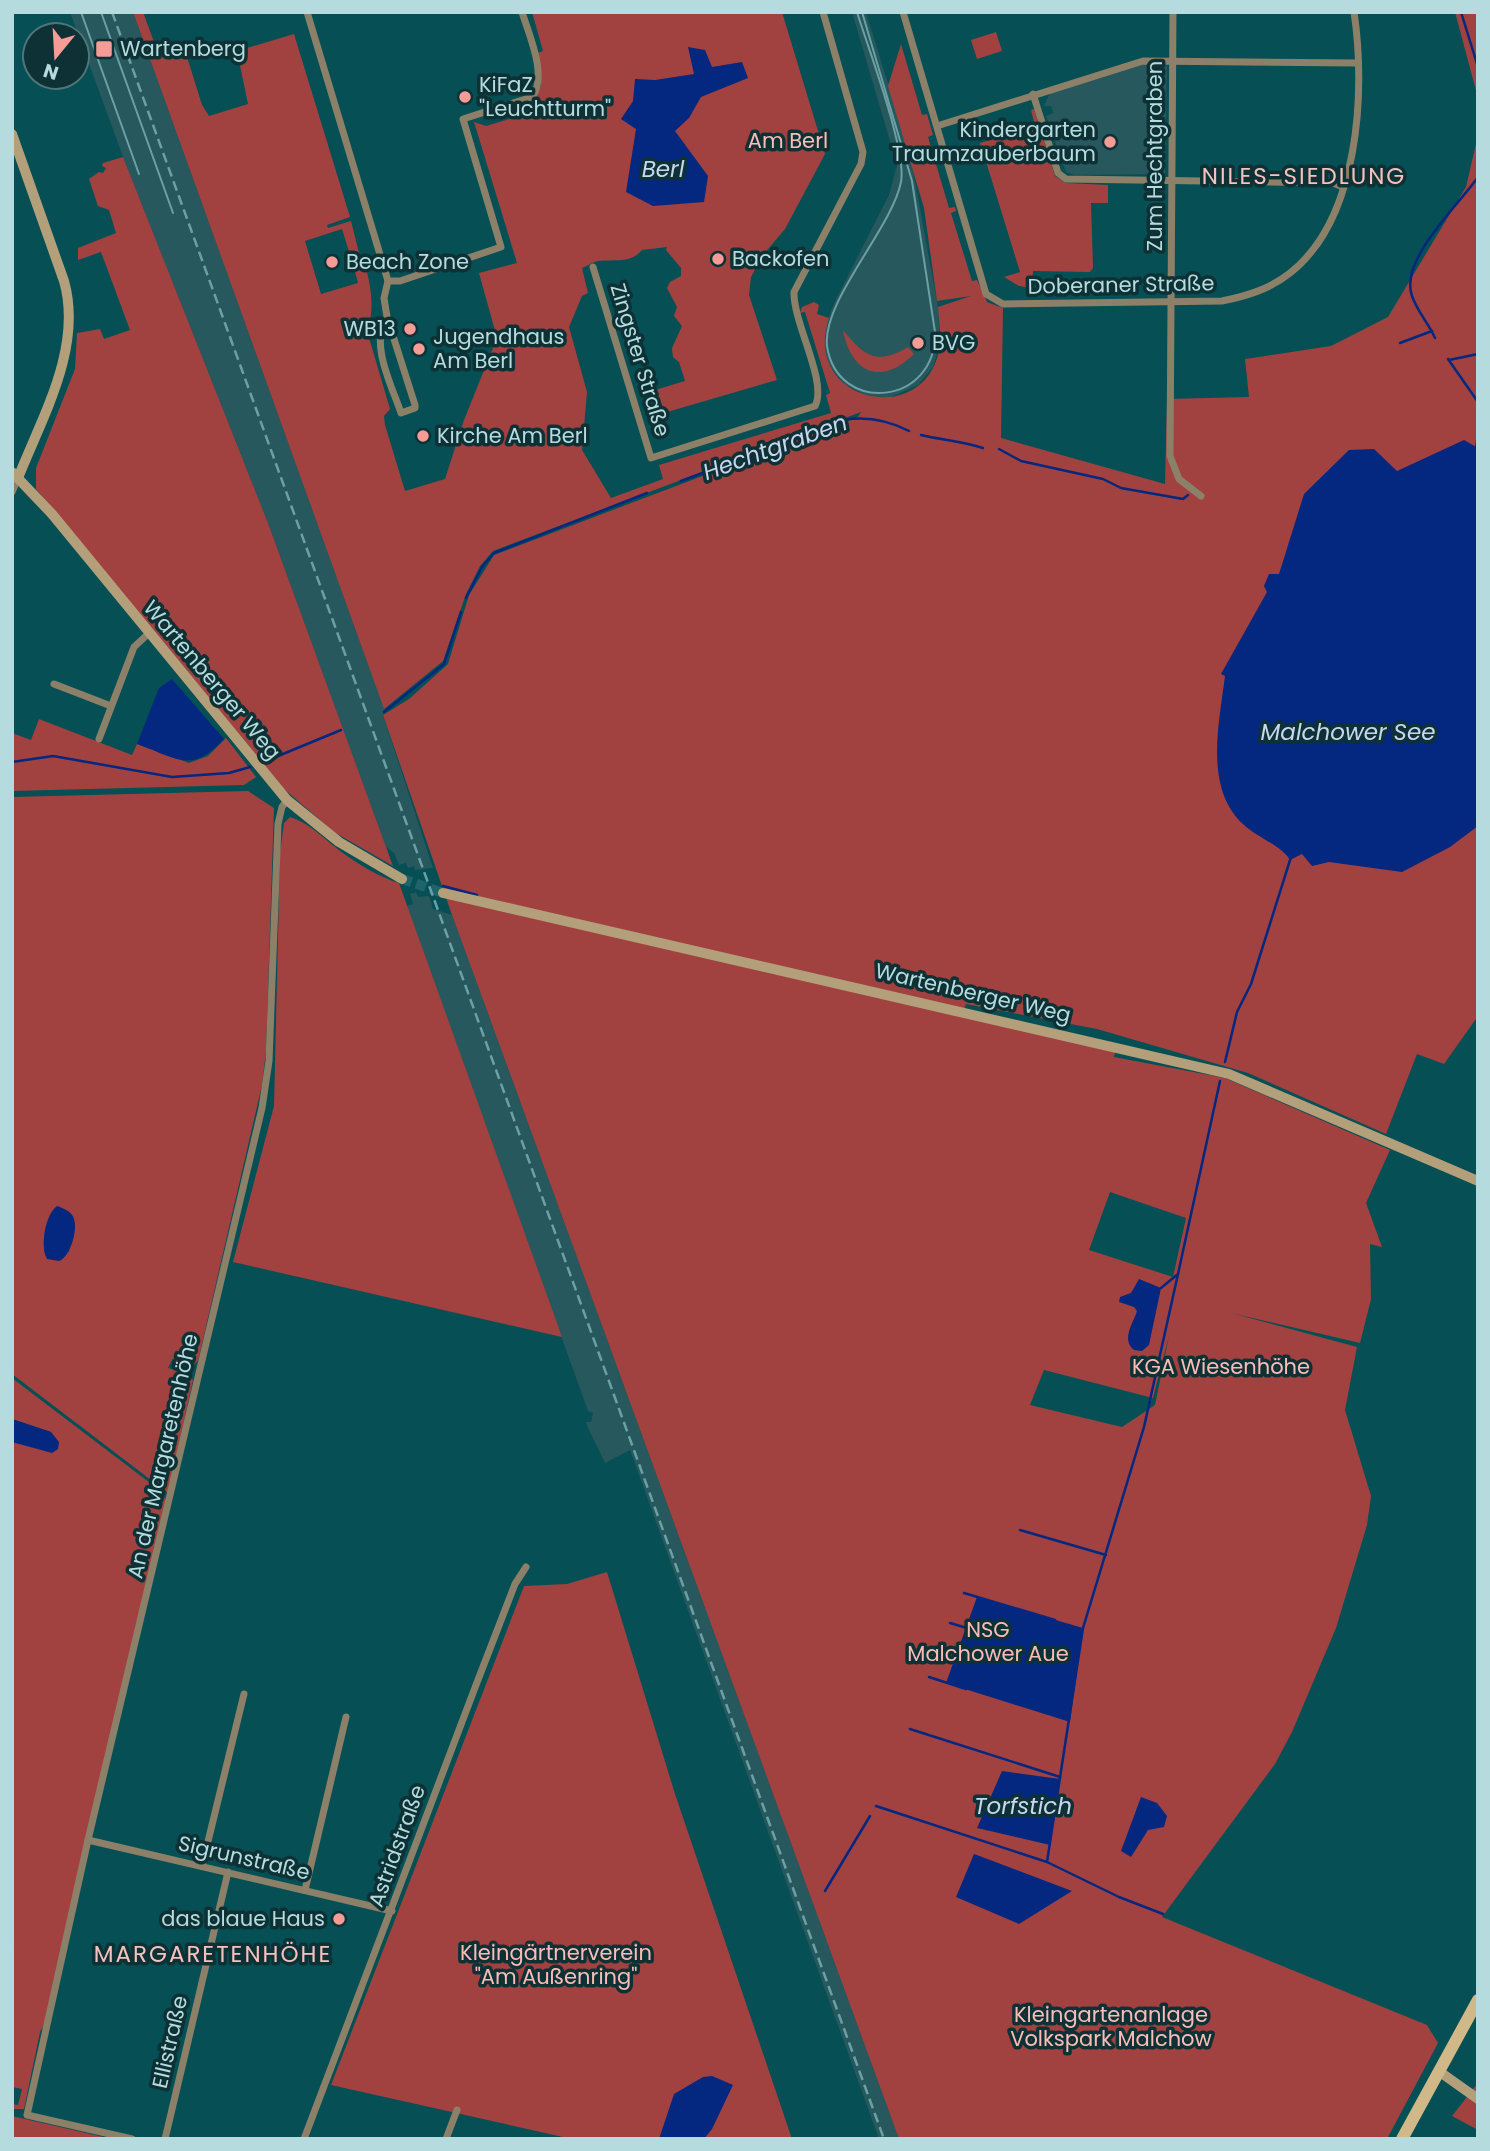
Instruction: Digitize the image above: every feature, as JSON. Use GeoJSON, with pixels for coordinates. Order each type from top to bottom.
{"type":"FeatureCollection","features":[{"type":"Feature","properties":{"kind":"main road"},"geometry":{"type":"LineString","coordinates":[[12,134],[64,281],[68,303],[65,356],[15,475]]}},
{"type":"Feature","properties":{"kind":"main road","name":"Wartenberger Weg"},"geometry":{"type":"LineString","coordinates":[[15,475],[52,514],[148,634],[288,800],[339,842],[402,879]]}},
{"type":"Feature","properties":{"kind":"main road","name":"Wartenberger Weg"},"geometry":{"type":"LineString","coordinates":[[443,893],[1229,1074],[1478,1181]]}},
{"type":"Feature","properties":{"kind":"main road"},"geometry":{"type":"LineString","coordinates":[[1402,2139],[1478,2000]]}},
{"type":"Feature","properties":{"kind":"main road"},"geometry":{"type":"LineString","coordinates":[[1440,2072],[1478,2099]]}},
{"type":"Feature","properties":{"kind":"street"},"geometry":{"type":"LineString","coordinates":[[307,12],[388,281],[384,298],[387,317],[415,408],[401,413],[380,347],[381,329],[387,317]]}},
{"type":"Feature","properties":{"kind":"street"},"geometry":{"type":"LineString","coordinates":[[388,281],[400,281],[500,247],[463,119],[535,94],[538,82],[534,50],[522,12]]}},
{"type":"Feature","properties":{"kind":"street","name":"Zingster Straße"},"geometry":{"type":"LineString","coordinates":[[593,267],[651,458],[815,406],[820,391],[795,311],[794,292],[861,164],[863,152],[823,12]]}},
{"type":"Feature","properties":{"kind":"street"},"geometry":{"type":"LineString","coordinates":[[903,12],[937,126],[1138,62],[1358,63]]}},
{"type":"Feature","properties":{"kind":"street","name":"Zum Hechtgraben"},"geometry":{"type":"LineString","coordinates":[[1173,12],[1170,456],[1179,479],[1201,496]]}},
{"type":"Feature","properties":{"kind":"street","name":"Doberaner Straße"},"geometry":{"type":"LineString","coordinates":[[937,126],[986,294],[1003,304],[1222,301],[1255,292],[1279,280],[1301,263],[1320,241],[1343,187],[1354,131],[1358,63],[1354,12]]}},
{"type":"Feature","properties":{"kind":"street"},"geometry":{"type":"LineString","coordinates":[[1033,94],[1061,177],[1333,183],[1343,187]]}},
{"type":"Feature","properties":{"kind":"street"},"geometry":{"type":"LineString","coordinates":[[12,492],[15,475]]}},
{"type":"Feature","properties":{"kind":"street"},"geometry":{"type":"LineString","coordinates":[[99,739],[134,647],[148,634]]}},
{"type":"Feature","properties":{"kind":"street"},"geometry":{"type":"LineString","coordinates":[[54,684],[111,706]]}},
{"type":"Feature","properties":{"kind":"street","name":"An der Margaretenhöhe"},"geometry":{"type":"LineString","coordinates":[[132,2139],[27,2115],[88,1840],[262,1108],[269,1061],[278,824],[282,807],[288,800]]}},
{"type":"Feature","properties":{"kind":"street","name":"Astridstraße"},"geometry":{"type":"LineString","coordinates":[[304,2139],[475,1685],[515,1584],[526,1567]]}},
{"type":"Feature","properties":{"kind":"street"},"geometry":{"type":"LineString","coordinates":[[202,1866],[244,1694]]}},
{"type":"Feature","properties":{"kind":"street"},"geometry":{"type":"LineString","coordinates":[[305,1890],[346,1717]]}},
{"type":"Feature","properties":{"kind":"street","name":"Sigrunstraße"},"geometry":{"type":"LineString","coordinates":[[88,1840],[392,1911]]}},
{"type":"Feature","properties":{"kind":"street","name":"Ellistraße"},"geometry":{"type":"LineString","coordinates":[[165,2139],[228,1872]]}},
{"type":"Feature","properties":{"kind":"street"},"geometry":{"type":"LineString","coordinates":[[446,2139],[457,2110]]}},
{"type":"Feature","properties":{"kind":"shaded area"},"geometry":{"type":"Polygon","coordinates":[[[70,12],[133,12],[384,709],[383,715],[433,868],[415,870],[414,866],[408,868],[406,863],[399,865],[394,853],[386,847],[268,523],[126,165],[91,69],[91,21],[73,21],[70,12]]]}},
{"type":"Feature","properties":{"kind":"shaded area"},"geometry":{"type":"Polygon","coordinates":[[[852,12],[866,12],[911,159],[938,307],[940,345],[933,367],[918,385],[889,398],[869,397],[844,384],[829,366],[823,346],[823,333],[834,303],[889,195],[897,165],[852,12]]]}},
{"type":"Feature","properties":{"kind":"shaded area","name":"Kindergarten Traumzauberbaum"},"geometry":{"type":"Polygon","coordinates":[[[1143,64],[1167,66],[1165,174],[1074,175],[1066,172],[1046,116],[1053,113],[1051,106],[1044,106],[1050,93],[1143,64]]]}},
{"type":"Feature","properties":{"kind":"shaded area"},"geometry":{"type":"Polygon","coordinates":[[[416,892],[418,897],[429,896],[433,909],[452,915],[899,2139],[879,2139],[630,1450],[605,1463],[588,1428],[586,1422],[591,1422],[593,1413],[588,1411],[407,906],[413,904],[410,894],[416,892]]]}},
{"type":"Feature","properties":{"kind":"green space"},"geometry":{"type":"Polygon","coordinates":[[[133,12],[143,12],[157,50],[175,44],[185,54],[192,52],[193,47],[195,53],[187,57],[202,105],[209,116],[248,104],[237,51],[294,34],[350,217],[327,225],[328,228],[351,221],[359,253],[350,255],[342,229],[305,241],[321,294],[358,283],[352,260],[363,258],[372,303],[367,331],[390,409],[384,416],[385,425],[405,491],[445,479],[464,420],[497,338],[479,273],[517,263],[474,122],[486,126],[532,112],[531,102],[541,86],[538,53],[543,51],[532,12],[782,12],[825,154],[785,229],[763,255],[751,277],[749,295],[777,380],[650,417],[650,401],[657,399],[655,390],[685,381],[679,362],[673,357],[672,348],[682,326],[674,316],[677,307],[667,288],[670,282],[681,276],[681,268],[666,250],[667,247],[642,250],[627,259],[598,261],[582,268],[588,293],[582,296],[569,327],[587,392],[582,450],[611,498],[663,479],[659,465],[831,413],[826,395],[830,393],[805,312],[800,313],[802,307],[814,302],[819,305],[817,314],[829,318],[825,346],[831,368],[846,385],[866,395],[887,397],[909,392],[926,378],[938,355],[938,307],[971,296],[937,301],[924,208],[888,86],[901,44],[922,115],[927,114],[933,135],[928,137],[949,208],[955,207],[956,211],[951,213],[972,281],[977,280],[987,302],[1003,308],[1001,438],[1165,484],[1167,399],[1249,397],[1245,359],[1331,346],[1388,317],[1466,187],[1478,135],[1478,1016],[1444,1064],[1417,1054],[1386,1134],[1248,1073],[1097,1029],[966,1004],[962,1017],[1115,1052],[1114,1057],[1225,1078],[1390,1150],[1366,1203],[1382,1247],[1370,1244],[1371,1299],[1360,1343],[1231,1313],[1357,1347],[1345,1410],[1371,1496],[1367,1525],[1336,1628],[1292,1732],[1275,1764],[1162,1917],[1427,2025],[1438,2043],[1387,2139],[899,2139],[452,915],[383,715],[409,699],[448,664],[469,595],[494,555],[858,417],[861,412],[493,551],[480,566],[466,594],[443,661],[384,709],[133,12]],[[1110,1192],[1089,1250],[1173,1277],[1186,1218],[1110,1192]],[[1169,1336],[1153,1398],[1044,1370],[1030,1405],[1122,1427],[1155,1405],[1169,1336]]]}},
{"type":"Feature","properties":{"kind":"green space"},"geometry":{"type":"Polygon","coordinates":[[[1455,12],[1478,12],[1478,98],[1455,12]]]}},
{"type":"Feature","properties":{"kind":"green space"},"geometry":{"type":"Polygon","coordinates":[[[996,32],[1002,51],[977,59],[971,40],[996,32]]]}},
{"type":"Feature","properties":{"kind":"green space"},"geometry":{"type":"Polygon","coordinates":[[[1034,109],[1055,176],[1066,183],[1108,185],[1108,203],[1091,203],[1093,268],[1090,272],[1033,271],[1032,288],[1019,286],[1004,277],[1020,272],[984,155],[981,155],[980,143],[1035,126],[1031,110],[1034,109]]]}},
{"type":"Feature","properties":{"kind":"green space"},"geometry":{"type":"Polygon","coordinates":[[[123,157],[268,523],[393,866],[334,832],[284,789],[36,489],[36,468],[75,369],[77,333],[100,329],[104,339],[130,330],[101,252],[78,260],[78,248],[116,233],[109,210],[98,206],[89,179],[99,172],[103,173],[106,168],[102,166],[103,163],[123,157]]]}},
{"type":"Feature","properties":{"kind":"green space"},"geometry":{"type":"Polygon","coordinates":[[[843,330],[857,346],[871,355],[887,356],[908,347],[914,354],[891,370],[870,370],[853,357],[843,330]]]}},
{"type":"Feature","properties":{"kind":"green space"},"geometry":{"type":"Polygon","coordinates":[[[39,719],[132,755],[137,744],[189,763],[208,756],[226,738],[256,777],[244,785],[12,791],[12,733],[31,740],[39,719]]]}},
{"type":"Feature","properties":{"kind":"green space"},"geometry":{"type":"Polygon","coordinates":[[[248,791],[274,808],[266,1051],[262,1085],[198,1361],[191,1366],[176,1362],[173,1358],[168,1368],[188,1374],[193,1380],[168,1493],[12,1374],[12,797],[248,791]],[[74,1219],[45,1243],[44,1252],[69,1252],[74,1219]]]}},
{"type":"Feature","properties":{"kind":"green space"},"geometry":{"type":"Polygon","coordinates":[[[290,817],[310,827],[361,865],[399,883],[562,1337],[233,1262],[274,1106],[280,851],[284,823],[290,817]]]}},
{"type":"Feature","properties":{"kind":"green space"},"geometry":{"type":"Polygon","coordinates":[[[12,1378],[154,1486],[166,1500],[24,2109],[12,2109],[12,2104],[18,2105],[22,2089],[12,2087],[12,1442],[29,1446],[51,1432],[12,1419],[12,1378]]]}},
{"type":"Feature","properties":{"kind":"green space","name":"Kleingärtnerverein \"Am Außenring\""},"geometry":{"type":"Polygon","coordinates":[[[607,1572],[675,1794],[792,2139],[572,2139],[331,2085],[524,1586],[567,1584],[607,1572]]]}},
{"type":"Feature","properties":{"kind":"green space"},"geometry":{"type":"Polygon","coordinates":[[[1478,2085],[1478,2130],[1452,2116],[1478,2085]]]}},
{"type":"Feature","properties":{"kind":"green space"},"geometry":{"type":"Polygon","coordinates":[[[12,2116],[112,2139],[12,2139],[12,2116]]]}},
{"type":"Feature","properties":{"kind":"water","name":"Berl"},"geometry":{"type":"Polygon","coordinates":[[[688,47],[705,50],[712,67],[742,62],[748,78],[701,97],[689,118],[675,131],[708,176],[704,202],[653,206],[626,192],[636,129],[621,119],[633,101],[635,79],[655,80],[694,74],[688,47]]]}},
{"type":"Feature","properties":{"kind":"water","name":"Malchower See"},"geometry":{"type":"Polygon","coordinates":[[[1464,440],[1478,448],[1478,826],[1450,847],[1402,872],[1329,862],[1312,866],[1302,854],[1290,860],[1286,854],[1243,824],[1231,809],[1223,792],[1217,754],[1225,676],[1221,674],[1267,592],[1264,586],[1269,574],[1279,574],[1304,494],[1349,450],[1374,449],[1397,471],[1464,440]]]}},
{"type":"Feature","properties":{"kind":"water"},"geometry":{"type":"Polygon","coordinates":[[[172,679],[224,739],[202,757],[193,760],[173,758],[137,744],[159,688],[172,679]]]}},
{"type":"Feature","properties":{"kind":"water"},"geometry":{"type":"Polygon","coordinates":[[[57,1206],[71,1213],[75,1226],[67,1254],[59,1261],[47,1259],[44,1246],[49,1216],[57,1206]]]}},
{"type":"Feature","properties":{"kind":"water"},"geometry":{"type":"Polygon","coordinates":[[[1139,1279],[1161,1288],[1149,1345],[1142,1351],[1134,1350],[1128,1341],[1137,1311],[1134,1307],[1119,1302],[1120,1297],[1131,1293],[1139,1279]]]}},
{"type":"Feature","properties":{"kind":"water"},"geometry":{"type":"Polygon","coordinates":[[[12,1419],[51,1432],[59,1442],[58,1449],[52,1453],[12,1442],[12,1419]]]}},
{"type":"Feature","properties":{"kind":"water"},"geometry":{"type":"Polygon","coordinates":[[[977,1597],[1083,1628],[1070,1722],[946,1683],[977,1597]]]}},
{"type":"Feature","properties":{"kind":"water","name":"Torfstich"},"geometry":{"type":"Polygon","coordinates":[[[1002,1771],[1060,1779],[1050,1845],[977,1828],[1002,1771]]]}},
{"type":"Feature","properties":{"kind":"water","name":"Torfstich"},"geometry":{"type":"Polygon","coordinates":[[[1141,1797],[1157,1803],[1167,1816],[1164,1827],[1148,1830],[1131,1857],[1121,1851],[1141,1797]]]}},
{"type":"Feature","properties":{"kind":"water","name":"Torfstich"},"geometry":{"type":"Polygon","coordinates":[[[974,1854],[1072,1891],[1019,1924],[956,1897],[974,1854]]]}},
{"type":"Feature","properties":{"kind":"water"},"geometry":{"type":"Polygon","coordinates":[[[712,2076],[733,2085],[712,2129],[704,2139],[659,2139],[674,2094],[703,2077],[712,2076]]]}},
{"type":"Feature","properties":{"kind":"waterway"},"geometry":{"type":"LineString","coordinates":[[1461,12],[1478,67]]}},
{"type":"Feature","properties":{"kind":"waterway"},"geometry":{"type":"LineString","coordinates":[[1435,338],[1412,296],[1410,282],[1414,266],[1433,234],[1478,177]]}},
{"type":"Feature","properties":{"kind":"waterway","name":"Zum Hechtgraben"},"geometry":{"type":"LineString","coordinates":[[1400,343],[1432,331]]}},
{"type":"Feature","properties":{"kind":"waterway"},"geometry":{"type":"LineString","coordinates":[[1449,360],[1478,354]]}},
{"type":"Feature","properties":{"kind":"waterway"},"geometry":{"type":"LineString","coordinates":[[1448,359],[1478,402]]}},
{"type":"Feature","properties":{"kind":"waterway","name":"Hechtgraben"},"geometry":{"type":"LineString","coordinates":[[681,481],[844,420],[878,420],[909,431]]}},
{"type":"Feature","properties":{"kind":"waterway"},"geometry":{"type":"LineString","coordinates":[[1476,450],[1478,432]]}},
{"type":"Feature","properties":{"kind":"waterway","name":"Hechtgraben"},"geometry":{"type":"LineString","coordinates":[[921,435],[983,448]]}},
{"type":"Feature","properties":{"kind":"waterway","name":"Hechtgraben"},"geometry":{"type":"LineString","coordinates":[[999,449],[1021,461],[1103,479],[1121,488],[1183,499],[1188,495]]}},
{"type":"Feature","properties":{"kind":"waterway","name":"Hechtgraben"},"geometry":{"type":"LineString","coordinates":[[466,598],[482,567],[494,553],[647,493]]}},
{"type":"Feature","properties":{"kind":"waterway","name":"Hechtgraben"},"geometry":{"type":"LineString","coordinates":[[384,712],[444,664],[461,612]]}},
{"type":"Feature","properties":{"kind":"waterway","name":"Hechtgraben"},"geometry":{"type":"LineString","coordinates":[[266,761],[341,730]]}},
{"type":"Feature","properties":{"kind":"waterway","name":"Hechtgraben"},"geometry":{"type":"LineString","coordinates":[[12,762],[53,756],[172,777],[229,773],[250,767]]}},
{"type":"Feature","properties":{"kind":"waterway"},"geometry":{"type":"LineString","coordinates":[[1225,1062],[1237,1012],[1251,984],[1291,857]]}},
{"type":"Feature","properties":{"kind":"waterway"},"geometry":{"type":"LineString","coordinates":[[443,886],[477,895]]}},
{"type":"Feature","properties":{"kind":"waterway"},"geometry":{"type":"LineString","coordinates":[[1161,1288],[1178,1274],[1220,1081]]}},
{"type":"Feature","properties":{"kind":"waterway"},"geometry":{"type":"LineString","coordinates":[[1047,1862],[1083,1628],[1144,1427],[1178,1274]]}},
{"type":"Feature","properties":{"kind":"waterway"},"geometry":{"type":"LineString","coordinates":[[1020,1530],[1106,1555]]}},
{"type":"Feature","properties":{"kind":"waterway"},"geometry":{"type":"LineString","coordinates":[[964,1593],[1055,1620]]}},
{"type":"Feature","properties":{"kind":"waterway"},"geometry":{"type":"LineString","coordinates":[[950,1623],[967,1628]]}},
{"type":"Feature","properties":{"kind":"waterway"},"geometry":{"type":"LineString","coordinates":[[929,1677],[966,1689]]}},
{"type":"Feature","properties":{"kind":"waterway"},"geometry":{"type":"LineString","coordinates":[[910,1729],[1060,1777]]}},
{"type":"Feature","properties":{"kind":"waterway"},"geometry":{"type":"LineString","coordinates":[[876,1806],[1047,1862],[1119,1897],[1163,1914]]}},
{"type":"Feature","properties":{"kind":"waterway"},"geometry":{"type":"LineString","coordinates":[[825,1891],[870,1816]]}},
{"type":"Feature","properties":{"kind":"tunnel"},"geometry":{"type":"LineString","coordinates":[[402,879],[443,893]]}},
{"type":"Feature","properties":{"kind":"tram line"},"geometry":{"type":"LineString","coordinates":[[81,12],[139,174]]}},
{"type":"Feature","properties":{"kind":"tram line"},"geometry":{"type":"LineString","coordinates":[[101,12],[173,213]]}},
{"type":"Feature","properties":{"kind":"tram line"},"geometry":{"type":"LineString","coordinates":[[857,12],[893,124],[901,182],[885,221],[835,308],[828,328],[827,346],[835,368],[848,383],[866,391],[886,393],[904,387],[920,375],[931,357],[935,332],[912,181],[862,12]]}},
{"type":"Feature","properties":{"kind":"railway"},"geometry":{"type":"LineString","coordinates":[[112,12],[884,2139]]}},
{"type":"Feature","properties":{"kind":"place","name":"Wartenberg"},"geometry":{"type":"Point","coordinates":[104,49]}},
{"type":"Feature","properties":{"kind":"place","name":"KiFaZ \"Leuchtturm\""},"geometry":{"type":"Point","coordinates":[465,97]}},
{"type":"Feature","properties":{"kind":"place","name":"Kindergarten Traumzauberbaum"},"geometry":{"type":"Point","coordinates":[1110,142]}},
{"type":"Feature","properties":{"kind":"place","name":"Backofen"},"geometry":{"type":"Point","coordinates":[718,259]}},
{"type":"Feature","properties":{"kind":"place","name":"Beach Zone"},"geometry":{"type":"Point","coordinates":[332,262]}},
{"type":"Feature","properties":{"kind":"place","name":"WB13"},"geometry":{"type":"Point","coordinates":[410,329]}},
{"type":"Feature","properties":{"kind":"place","name":"BVG"},"geometry":{"type":"Point","coordinates":[918,343]}},
{"type":"Feature","properties":{"kind":"place","name":"Jugendhaus Am Berl"},"geometry":{"type":"Point","coordinates":[419,349]}},
{"type":"Feature","properties":{"kind":"place","name":"Kirche Am Berl"},"geometry":{"type":"Point","coordinates":[423,436]}},
{"type":"Feature","properties":{"kind":"place","name":"das blaue Haus"},"geometry":{"type":"Point","coordinates":[339,1919]}},
{"type":"Feature","properties":{"kind":"district","name":"NILES-SIEDLUNG"},"geometry":{"type":"Point","coordinates":[1304,176]}},
{"type":"Feature","properties":{"kind":"district","name":"MARGARETENHÖHE"},"geometry":{"type":"Point","coordinates":[213,1954]}},
{"type":"Feature","properties":{"kind":"park label","name":"Am Berl"},"geometry":{"type":"Point","coordinates":[788,141]}},
{"type":"Feature","properties":{"kind":"park label","name":"KGA Wiesenhöhe"},"geometry":{"type":"Point","coordinates":[1221,1367]}},
{"type":"Feature","properties":{"kind":"park label","name":"NSG Malchower Aue"},"geometry":{"type":"Point","coordinates":[988,1642]}},
{"type":"Feature","properties":{"kind":"park label","name":"Kleingartenanlage Volkspark Malchow"},"geometry":{"type":"Point","coordinates":[1111,2027]}}]}
